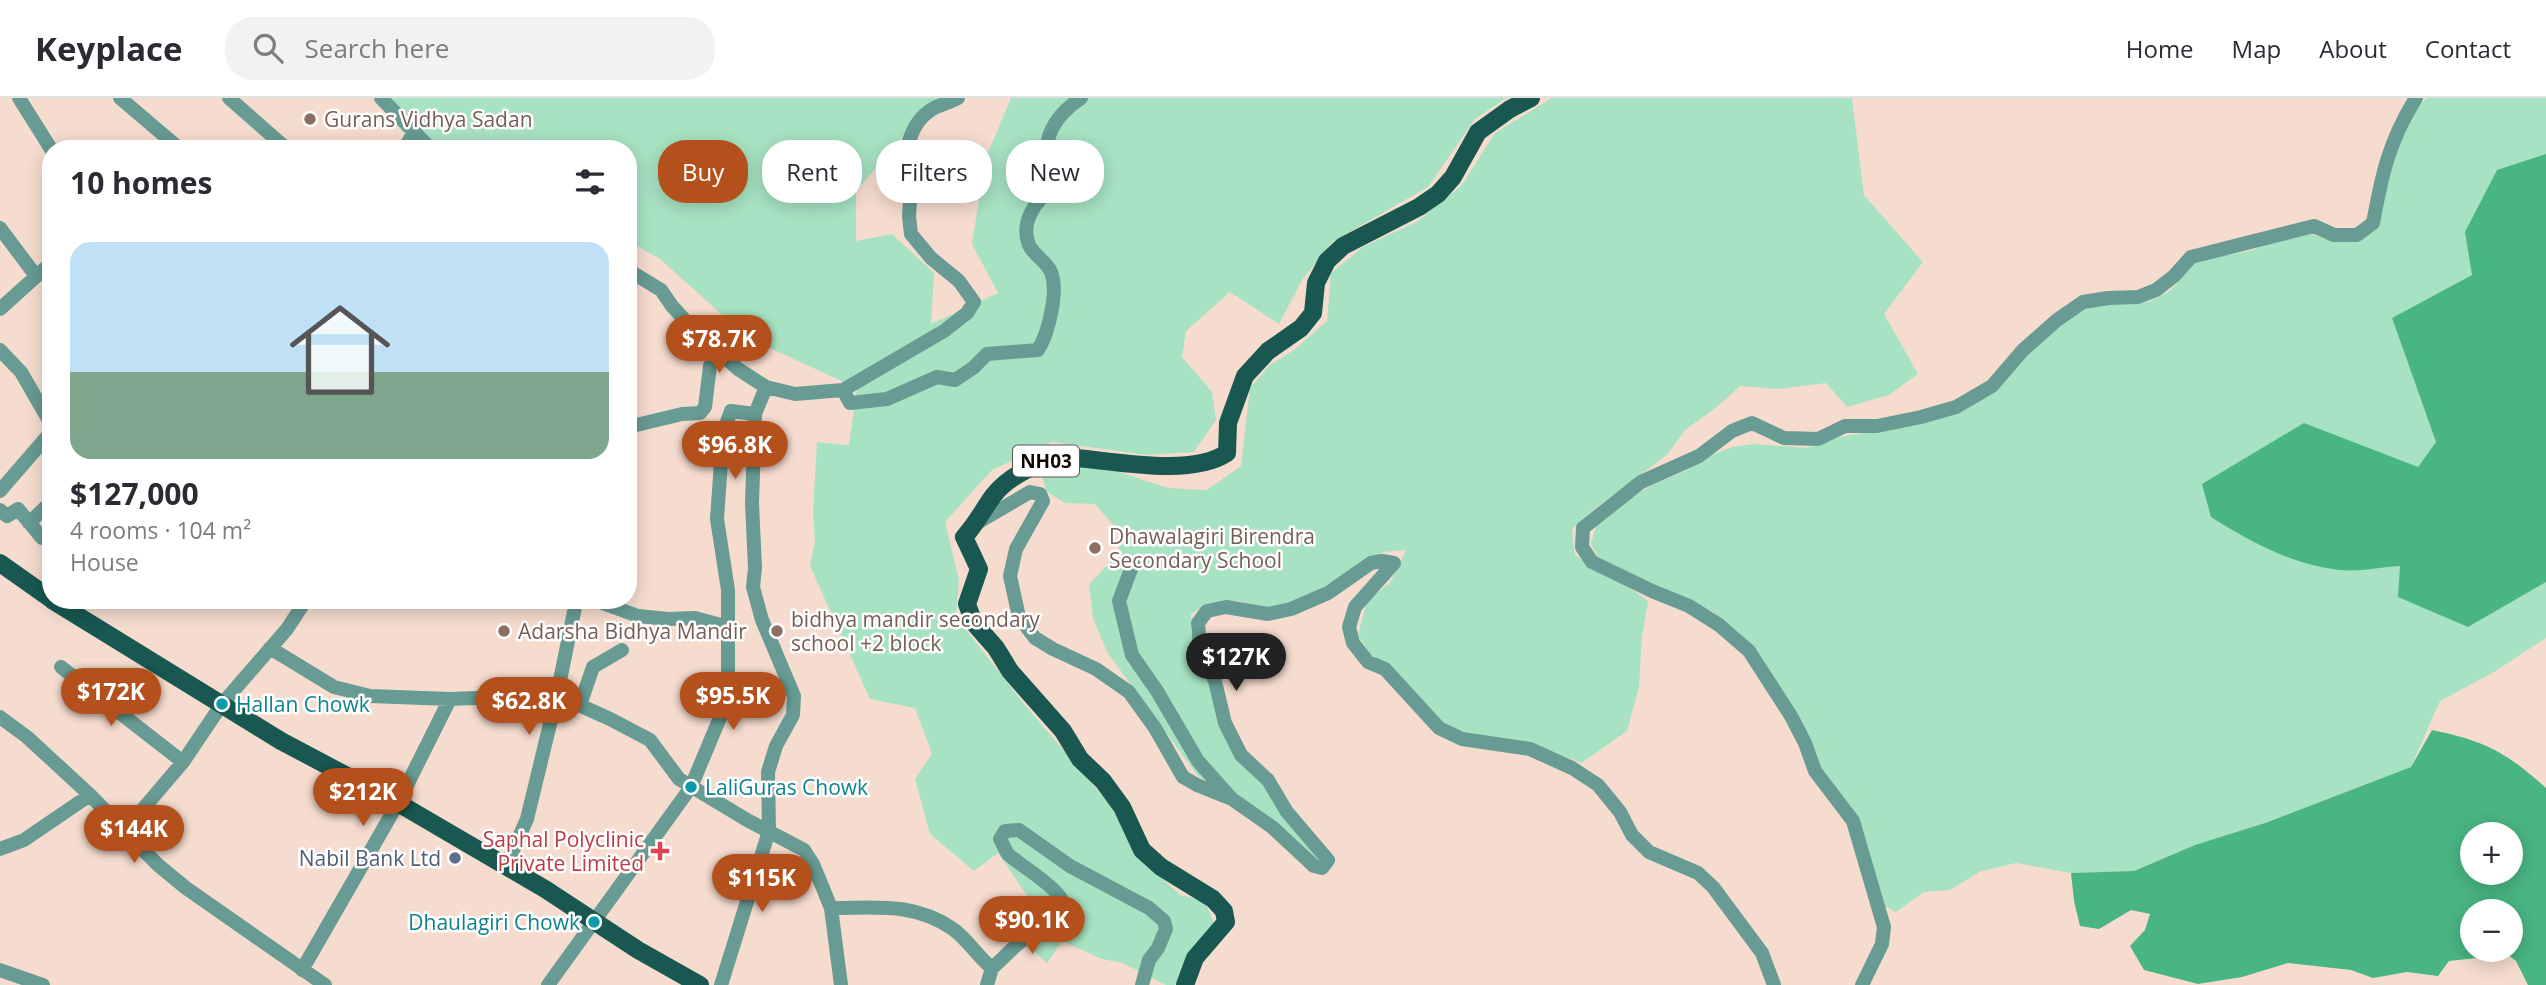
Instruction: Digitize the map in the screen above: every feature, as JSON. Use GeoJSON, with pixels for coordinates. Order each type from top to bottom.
{"type":"FeatureCollection","features":[{"type":"Feature","properties":{"kind":"main road","name":"NH03"},"geometry":{"type":"LineString","coordinates":[[1185,985],[1195,958],[1226,922],[1224,911],[1213,899],[1161,867],[1142,850],[1116,798],[1080,759],[1063,731],[1010,671],[996,648],[974,623],[967,604],[978,569],[964,537],[976,524],[994,494],[1009,481],[1051,459],[1065,457],[1153,466],[1180,466],[1202,465],[1216,461],[1227,453],[1228,423],[1245,376],[1268,351],[1301,328],[1312,313],[1316,283],[1327,261],[1343,246],[1419,207],[1438,194],[1453,177],[1478,132],[1531,98]]}},
{"type":"Feature","properties":{"kind":"main road"},"geometry":{"type":"LineString","coordinates":[[0,563],[42,593]]}},
{"type":"Feature","properties":{"kind":"main road"},"geometry":{"type":"LineString","coordinates":[[66,609],[281,741],[398,803],[700,985]]}},
{"type":"Feature","properties":{"kind":"street"},"geometry":{"type":"LineString","coordinates":[[19,98],[45,140]]}},
{"type":"Feature","properties":{"kind":"street"},"geometry":{"type":"LineString","coordinates":[[120,98],[169,140]]}},
{"type":"Feature","properties":{"kind":"street"},"geometry":{"type":"LineString","coordinates":[[229,98],[277,140]]}},
{"type":"Feature","properties":{"kind":"street"},"geometry":{"type":"LineString","coordinates":[[382,98],[423,140]]}},
{"type":"Feature","properties":{"kind":"street"},"geometry":{"type":"LineString","coordinates":[[637,275],[661,289],[672,306],[718,351],[753,380],[766,387],[794,394],[843,390],[944,331],[967,313],[974,302],[958,281],[931,258],[911,234],[910,225],[912,170],[905,153],[911,131],[920,119],[934,108],[958,98]]}},
{"type":"Feature","properties":{"kind":"street"},"geometry":{"type":"LineString","coordinates":[[843,390],[850,403],[887,399],[937,377],[955,380],[987,354],[1038,350],[1047,327],[1053,282],[1050,271],[1029,243],[1028,226],[1032,209],[1042,196],[1053,189],[1047,145],[1050,129],[1065,109],[1081,98]]}},
{"type":"Feature","properties":{"kind":"street"},"geometry":{"type":"LineString","coordinates":[[1862,985],[1882,944],[1884,927],[1853,821],[1815,771],[1791,716],[1749,651],[1719,625],[1689,606],[1592,562],[1582,547],[1583,528],[1641,482],[1699,457],[1732,431],[1752,423],[1784,438],[1818,439],[1844,426],[1877,426],[1956,407],[1992,386],[2023,351],[2057,320],[2083,302],[2138,297],[2165,283],[2192,257],[2275,235],[2314,226],[2334,235],[2357,235],[2373,223],[2386,156],[2416,98]]}},
{"type":"Feature","properties":{"kind":"street"},"geometry":{"type":"LineString","coordinates":[[410,140],[415,131]]}},
{"type":"Feature","properties":{"kind":"street"},"geometry":{"type":"LineString","coordinates":[[0,228],[36,276]]}},
{"type":"Feature","properties":{"kind":"street"},"geometry":{"type":"LineString","coordinates":[[0,309],[42,271]]}},
{"type":"Feature","properties":{"kind":"street"},"geometry":{"type":"LineString","coordinates":[[0,350],[22,372],[42,408]]}},
{"type":"Feature","properties":{"kind":"street"},"geometry":{"type":"LineString","coordinates":[[637,428],[682,414],[701,413],[705,407],[710,366],[718,351]]}},
{"type":"Feature","properties":{"kind":"street"},"geometry":{"type":"LineString","coordinates":[[721,985],[769,831],[768,772],[776,746],[793,715],[794,695],[762,620],[753,587],[755,414],[766,387]]}},
{"type":"Feature","properties":{"kind":"street"},"geometry":{"type":"LineString","coordinates":[[548,985],[691,787],[724,708],[728,687],[728,590],[717,519],[723,433],[731,411],[755,414]]}},
{"type":"Feature","properties":{"kind":"street"},"geometry":{"type":"LineString","coordinates":[[0,491],[42,442]]}},
{"type":"Feature","properties":{"kind":"street"},"geometry":{"type":"LineString","coordinates":[[976,524],[1030,492],[1040,494],[1043,501],[1016,549],[1010,576],[1019,617],[1035,638],[1096,668],[1129,692],[1155,728],[1183,776],[1197,785],[1232,799]]}},
{"type":"Feature","properties":{"kind":"street"},"geometry":{"type":"LineString","coordinates":[[0,510],[7,516],[18,509],[42,538]]}},
{"type":"Feature","properties":{"kind":"street"},"geometry":{"type":"LineString","coordinates":[[29,523],[42,511]]}},
{"type":"Feature","properties":{"kind":"street"},"geometry":{"type":"LineString","coordinates":[[1133,564],[1119,601],[1132,655],[1157,691],[1198,761],[1232,799],[1272,827],[1314,866],[1322,868],[1328,860],[1287,812],[1268,780],[1241,754],[1225,723],[1216,681],[1200,646],[1198,623],[1208,611],[1226,607],[1268,614],[1291,609],[1328,593],[1371,563],[1394,563],[1355,607],[1349,626],[1353,643],[1368,662],[1385,669],[1401,684],[1422,712],[1440,728],[1462,739],[1530,750],[1572,768],[1598,785],[1620,812],[1632,835],[1649,852],[1698,873],[1713,887],[1762,953],[1774,985]]}},
{"type":"Feature","properties":{"kind":"street"},"geometry":{"type":"LineString","coordinates":[[728,590],[753,587]]}},
{"type":"Feature","properties":{"kind":"street"},"geometry":{"type":"LineString","coordinates":[[125,830],[183,762],[222,704],[287,629],[300,609]]}},
{"type":"Feature","properties":{"kind":"street"},"geometry":{"type":"LineString","coordinates":[[506,866],[527,819],[575,609]]}},
{"type":"Feature","properties":{"kind":"street"},"geometry":{"type":"LineString","coordinates":[[620,609],[638,615],[668,619],[695,618],[728,627]]}},
{"type":"Feature","properties":{"kind":"street"},"geometry":{"type":"LineString","coordinates":[[270,648],[334,687],[370,696],[450,699],[557,695],[650,740],[679,779],[804,850],[813,863],[831,908],[841,985]]}},
{"type":"Feature","properties":{"kind":"street"},"geometry":{"type":"LineString","coordinates":[[580,705],[593,667],[622,650]]}},
{"type":"Feature","properties":{"kind":"street"},"geometry":{"type":"LineString","coordinates":[[61,667],[183,762]]}},
{"type":"Feature","properties":{"kind":"street"},"geometry":{"type":"LineString","coordinates":[[302,970],[398,803],[450,699]]}},
{"type":"Feature","properties":{"kind":"street"},"geometry":{"type":"LineString","coordinates":[[0,717],[27,737],[90,795],[158,865],[186,888],[325,985]]}},
{"type":"Feature","properties":{"kind":"street"},"geometry":{"type":"LineString","coordinates":[[0,849],[24,840],[90,795]]}},
{"type":"Feature","properties":{"kind":"street"},"geometry":{"type":"LineString","coordinates":[[987,985],[992,968],[1030,934],[1046,929],[1063,917],[1065,910],[1064,901],[1049,886],[1007,853],[1000,839],[1005,831],[1019,830],[1070,866],[1149,908],[1164,921],[1166,929],[1158,948],[1149,960],[1142,985]]}},
{"type":"Feature","properties":{"kind":"street"},"geometry":{"type":"LineString","coordinates":[[831,908],[902,907],[932,918],[955,930],[992,968]]}},
{"type":"Feature","properties":{"kind":"street"},"geometry":{"type":"LineString","coordinates":[[0,970],[43,985]]}},
{"type":"Feature","properties":{"kind":"green space"},"geometry":{"type":"Polygon","coordinates":[[[374,98],[941,98],[900,140],[876,140],[876,168],[862,184],[862,140],[762,140],[762,203],[856,203],[856,241],[892,234],[934,273],[931,324],[998,293],[972,244],[978,203],[992,203],[992,143],[1011,98],[1506,98],[1475,119],[1428,187],[1332,242],[1302,280],[1279,324],[1230,292],[1186,331],[1182,357],[1212,392],[1216,420],[1194,452],[1147,455],[1052,442],[992,470],[945,522],[959,580],[956,617],[1024,704],[1112,807],[1133,851],[1180,895],[1205,901],[1216,928],[1192,948],[1175,985],[1166,985],[1123,963],[1102,959],[1062,941],[1047,963],[1031,949],[1045,922],[998,853],[974,871],[930,834],[915,779],[932,754],[915,708],[870,699],[810,566],[815,540],[813,513],[817,442],[849,445],[857,388],[748,338],[660,259],[637,246],[637,140],[409,140],[374,98]]]}},
{"type":"Feature","properties":{"kind":"green space"},"geometry":{"type":"Polygon","coordinates":[[[1552,98],[1852,98],[1864,195],[1923,262],[1884,314],[1918,374],[1889,395],[1847,407],[1826,383],[1778,389],[1740,386],[1685,430],[1667,455],[1594,509],[1572,529],[1575,555],[1648,601],[1642,637],[1639,687],[1627,731],[1581,763],[1544,748],[1465,735],[1445,727],[1428,712],[1414,690],[1370,654],[1358,635],[1367,601],[1390,583],[1406,550],[1383,552],[1317,591],[1285,606],[1268,607],[1237,601],[1209,603],[1191,614],[1191,631],[1201,661],[1254,772],[1312,848],[1318,860],[1309,857],[1259,813],[1198,776],[1107,652],[1093,618],[1089,584],[1118,554],[1122,535],[1095,504],[1065,503],[1046,491],[1042,476],[1078,466],[1119,472],[1168,488],[1207,490],[1241,466],[1250,388],[1270,365],[1294,350],[1327,321],[1331,273],[1363,247],[1418,221],[1462,185],[1495,133],[1552,98]]]}},
{"type":"Feature","properties":{"kind":"green space"},"geometry":{"type":"Polygon","coordinates":[[[2427,98],[2546,98],[2546,154],[2497,171],[2472,275],[2392,318],[2436,442],[2418,468],[2304,423],[2293,560],[2342,570],[2401,566],[2467,627],[2546,582],[2546,638],[2494,672],[2440,701],[2411,767],[2265,823],[2195,845],[2134,871],[2071,873],[2016,863],[1981,871],[1950,890],[1924,892],[1896,912],[1882,905],[1875,873],[1750,644],[1713,612],[1600,561],[1591,544],[1596,526],[1625,501],[1656,483],[1685,471],[1708,456],[1732,447],[1754,444],[1807,448],[1832,438],[1939,418],[2088,304],[2148,302],[2170,291],[2198,260],[2250,251],[2284,238],[2307,233],[2330,240],[2374,231],[2397,142],[2405,125],[2427,98]]]}},
{"type":"Feature","properties":{"kind":"green space"},"geometry":{"type":"Polygon","coordinates":[[[2546,154],[2546,582],[2468,627],[2398,597],[2400,566],[2348,570],[2306,563],[2257,543],[2211,517],[2202,484],[2304,423],[2418,467],[2436,442],[2392,318],[2472,275],[2465,232],[2497,170],[2546,154]]]}},
{"type":"Feature","properties":{"kind":"green space"},"geometry":{"type":"Polygon","coordinates":[[[2432,730],[2467,739],[2494,750],[2519,765],[2546,788],[2546,985],[2528,985],[2516,962],[2523,962],[2523,899],[2460,899],[2460,960],[2449,961],[2438,976],[2407,972],[2373,978],[2351,970],[2288,963],[2242,977],[2198,984],[2144,970],[2130,946],[2145,930],[2150,914],[2131,910],[2099,929],[2080,926],[2071,873],[2134,871],[2195,845],[2265,823],[2411,767],[2432,730]]]}},
{"type":"Feature","properties":{"kind":"place","name":"Gurans Vidhya Sadan"},"geometry":{"type":"Point","coordinates":[310,119]}},
{"type":"Feature","properties":{"kind":"place","name":"Dhawalagiri Birendra Secondary School"},"geometry":{"type":"Point","coordinates":[1095,548]}},
{"type":"Feature","properties":{"kind":"place","name":"Adarsha Bidhya Mandir"},"geometry":{"type":"Point","coordinates":[504,631]}},
{"type":"Feature","properties":{"kind":"place","name":"bidhya mandir secondary school +2 block"},"geometry":{"type":"Point","coordinates":[777,631]}},
{"type":"Feature","properties":{"kind":"place","name":"Hallan Chowk"},"geometry":{"type":"Point","coordinates":[222,704]}},
{"type":"Feature","properties":{"kind":"place","name":"LaliGuras Chowk"},"geometry":{"type":"Point","coordinates":[691,787]}},
{"type":"Feature","properties":{"kind":"place","name":"Saphal Polyclinic Private Limited"},"geometry":{"type":"Point","coordinates":[660,851]}},
{"type":"Feature","properties":{"kind":"place","name":"Nabil Bank Ltd"},"geometry":{"type":"Point","coordinates":[455,858]}},
{"type":"Feature","properties":{"kind":"place","name":"Dhaulagiri Chowk"},"geometry":{"type":"Point","coordinates":[594,922]}}]}
